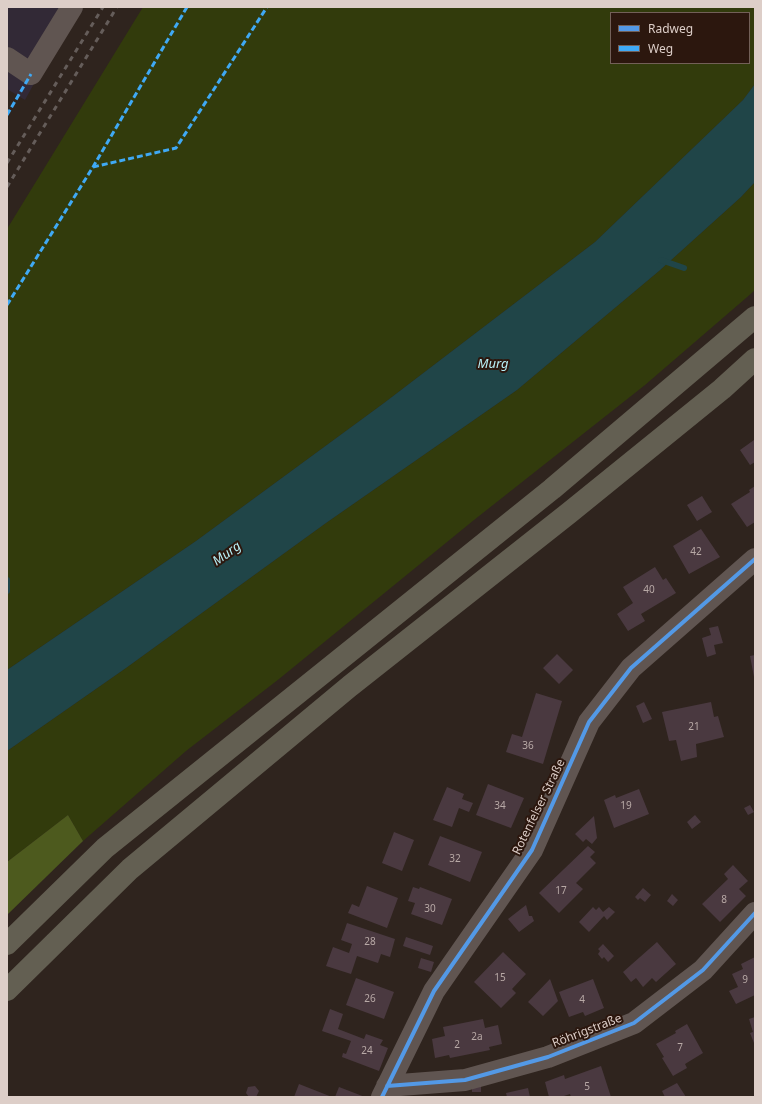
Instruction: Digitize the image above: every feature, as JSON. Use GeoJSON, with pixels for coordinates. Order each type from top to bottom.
{"type":"FeatureCollection","features":[{"type":"Feature","properties":{"kind":"highway"},"geometry":{"type":"LineString","coordinates":[[7,944],[105,848],[552,490],[755,317]]}},
{"type":"Feature","properties":{"kind":"highway"},"geometry":{"type":"LineString","coordinates":[[7,990],[130,869],[350,686],[575,508],[722,389],[755,359]]}},
{"type":"Feature","properties":{"kind":"street"},"geometry":{"type":"LineString","coordinates":[[7,58],[31,74],[72,7]]}},
{"type":"Feature","properties":{"kind":"street","name":"Rotenfelser Straße"},"geometry":{"type":"LineString","coordinates":[[384,1091],[434,991],[532,850],[589,722],[631,668],[755,559]]}},
{"type":"Feature","properties":{"kind":"street","name":"Röhrigstraße"},"geometry":{"type":"LineString","coordinates":[[384,1091],[465,1080],[548,1056],[634,1023],[702,970],[755,914]]}},
{"type":"Feature","properties":{"kind":"shaded area"},"geometry":{"type":"Polygon","coordinates":[[[7,7],[76,7],[25,100],[7,89],[7,7]]]}},
{"type":"Feature","properties":{"kind":"green space"},"geometry":{"type":"Polygon","coordinates":[[[143,7],[755,7],[755,84],[743,100],[595,242],[384,403],[196,541],[7,670],[7,229],[143,7]]]}},
{"type":"Feature","properties":{"kind":"green space"},"geometry":{"type":"Polygon","coordinates":[[[755,182],[755,290],[645,385],[474,520],[279,679],[186,751],[83,841],[68,815],[7,862],[7,751],[126,668],[326,523],[517,390],[659,271],[741,197],[755,182]]]}},
{"type":"Feature","properties":{"kind":"green space"},"geometry":{"type":"Polygon","coordinates":[[[68,815],[83,841],[7,915],[7,862],[68,815]]]}},
{"type":"Feature","properties":{"kind":"water","name":"Murg"},"geometry":{"type":"Polygon","coordinates":[[[755,84],[755,182],[741,197],[659,271],[517,390],[326,523],[126,668],[7,751],[7,670],[196,541],[384,403],[595,242],[743,100],[755,84]]]}},
{"type":"Feature","properties":{"kind":"building"},"geometry":{"type":"Polygon","coordinates":[[[754,440],[755,462],[750,465],[740,450],[754,440]]]}},
{"type":"Feature","properties":{"kind":"building"},"geometry":{"type":"Polygon","coordinates":[[[755,486],[755,522],[747,527],[731,504],[750,492],[749,490],[755,486]]]}},
{"type":"Feature","properties":{"kind":"building"},"geometry":{"type":"Polygon","coordinates":[[[702,496],[712,512],[697,521],[687,505],[702,496]]]}},
{"type":"Feature","properties":{"kind":"building"},"geometry":{"type":"Polygon","coordinates":[[[701,529],[720,557],[689,574],[673,546],[701,529]]]}},
{"type":"Feature","properties":{"kind":"building"},"geometry":{"type":"Polygon","coordinates":[[[655,567],[663,580],[666,578],[676,593],[641,614],[645,621],[628,631],[617,614],[633,603],[623,587],[655,567]]]}},
{"type":"Feature","properties":{"kind":"building"},"geometry":{"type":"Polygon","coordinates":[[[718,626],[723,643],[714,645],[716,654],[707,657],[702,638],[711,635],[709,628],[718,626]]]}},
{"type":"Feature","properties":{"kind":"building"},"geometry":{"type":"Polygon","coordinates":[[[557,654],[573,670],[559,684],[543,668],[557,654]]]}},
{"type":"Feature","properties":{"kind":"building"},"geometry":{"type":"Polygon","coordinates":[[[755,655],[755,676],[754,677],[750,656],[755,655]]]}},
{"type":"Feature","properties":{"kind":"building"},"geometry":{"type":"Polygon","coordinates":[[[536,693],[562,701],[543,764],[506,752],[512,734],[522,737],[536,693]]]}},
{"type":"Feature","properties":{"kind":"building"},"geometry":{"type":"Polygon","coordinates":[[[644,702],[652,719],[643,723],[636,706],[644,702]]]}},
{"type":"Feature","properties":{"kind":"building"},"geometry":{"type":"Polygon","coordinates":[[[711,702],[714,717],[718,716],[724,737],[696,744],[697,757],[681,761],[676,740],[669,741],[662,712],[711,702]]]}},
{"type":"Feature","properties":{"kind":"building"},"geometry":{"type":"Polygon","coordinates":[[[488,784],[524,798],[511,828],[476,815],[488,784]]]}},
{"type":"Feature","properties":{"kind":"building"},"geometry":{"type":"Polygon","coordinates":[[[447,787],[464,794],[462,799],[473,803],[469,812],[459,808],[452,827],[433,820],[447,787]]]}},
{"type":"Feature","properties":{"kind":"building"},"geometry":{"type":"Polygon","coordinates":[[[639,789],[649,814],[614,828],[604,800],[615,795],[616,798],[639,789]]]}},
{"type":"Feature","properties":{"kind":"building"},"geometry":{"type":"Polygon","coordinates":[[[750,805],[754,812],[748,815],[744,808],[750,805]]]}},
{"type":"Feature","properties":{"kind":"building"},"geometry":{"type":"Polygon","coordinates":[[[695,815],[701,822],[692,829],[687,822],[695,815]]]}},
{"type":"Feature","properties":{"kind":"building"},"geometry":{"type":"Polygon","coordinates":[[[594,816],[597,838],[592,844],[586,839],[583,842],[575,834],[594,816]]]}},
{"type":"Feature","properties":{"kind":"building"},"geometry":{"type":"Polygon","coordinates":[[[394,832],[414,840],[402,871],[382,863],[394,832]]]}},
{"type":"Feature","properties":{"kind":"building"},"geometry":{"type":"Polygon","coordinates":[[[440,836],[482,852],[470,882],[428,865],[440,836]]]}},
{"type":"Feature","properties":{"kind":"building"},"geometry":{"type":"Polygon","coordinates":[[[588,846],[595,852],[590,857],[596,863],[576,883],[583,889],[559,913],[539,893],[588,846]]]}},
{"type":"Feature","properties":{"kind":"building"},"geometry":{"type":"Polygon","coordinates":[[[733,865],[748,881],[739,889],[746,896],[720,922],[702,904],[728,879],[724,874],[733,865]]]}},
{"type":"Feature","properties":{"kind":"building"},"geometry":{"type":"Polygon","coordinates":[[[367,886],[398,898],[387,928],[348,913],[352,904],[359,907],[367,886]]]}},
{"type":"Feature","properties":{"kind":"building"},"geometry":{"type":"Polygon","coordinates":[[[413,887],[419,889],[420,887],[452,899],[442,925],[411,914],[415,903],[408,901],[413,887]]]}},
{"type":"Feature","properties":{"kind":"building"},"geometry":{"type":"Polygon","coordinates":[[[643,888],[651,895],[645,902],[640,898],[638,900],[635,897],[643,888]]]}},
{"type":"Feature","properties":{"kind":"building"},"geometry":{"type":"Polygon","coordinates":[[[672,894],[678,900],[673,906],[667,901],[672,894]]]}},
{"type":"Feature","properties":{"kind":"building"},"geometry":{"type":"Polygon","coordinates":[[[526,905],[529,916],[532,916],[534,921],[519,932],[508,919],[526,905]]]}},
{"type":"Feature","properties":{"kind":"building"},"geometry":{"type":"Polygon","coordinates":[[[593,907],[596,910],[599,907],[603,912],[609,907],[615,912],[607,920],[604,916],[589,932],[579,922],[593,907]]]}},
{"type":"Feature","properties":{"kind":"building"},"geometry":{"type":"Polygon","coordinates":[[[347,923],[395,939],[390,957],[381,954],[378,963],[357,956],[351,974],[326,966],[333,947],[349,953],[352,944],[341,940],[347,923]]]}},
{"type":"Feature","properties":{"kind":"building"},"geometry":{"type":"Polygon","coordinates":[[[406,937],[433,946],[430,955],[403,946],[406,937]]]}},
{"type":"Feature","properties":{"kind":"building"},"geometry":{"type":"Polygon","coordinates":[[[657,942],[676,964],[656,982],[652,978],[643,987],[636,978],[631,982],[623,972],[657,942]]]}},
{"type":"Feature","properties":{"kind":"building"},"geometry":{"type":"Polygon","coordinates":[[[603,944],[614,956],[608,962],[604,957],[602,959],[598,954],[600,951],[598,949],[603,944]]]}},
{"type":"Feature","properties":{"kind":"building"},"geometry":{"type":"Polygon","coordinates":[[[503,952],[526,974],[512,989],[516,993],[501,1008],[474,982],[503,952]]]}},
{"type":"Feature","properties":{"kind":"building"},"geometry":{"type":"Polygon","coordinates":[[[755,957],[755,995],[736,1004],[729,991],[738,987],[732,974],[743,969],[741,964],[755,957]]]}},
{"type":"Feature","properties":{"kind":"building"},"geometry":{"type":"Polygon","coordinates":[[[421,958],[434,962],[431,972],[418,968],[421,958]]]}},
{"type":"Feature","properties":{"kind":"building"},"geometry":{"type":"Polygon","coordinates":[[[356,978],[394,992],[384,1019],[346,1005],[356,978]]]}},
{"type":"Feature","properties":{"kind":"building"},"geometry":{"type":"Polygon","coordinates":[[[550,979],[558,1001],[543,1016],[528,1002],[550,979]]]}},
{"type":"Feature","properties":{"kind":"building"},"geometry":{"type":"Polygon","coordinates":[[[593,979],[604,1008],[585,1016],[583,1012],[569,1017],[559,992],[593,979]]]}},
{"type":"Feature","properties":{"kind":"building"},"geometry":{"type":"Polygon","coordinates":[[[330,1009],[343,1014],[338,1029],[364,1039],[366,1034],[383,1040],[380,1045],[388,1048],[379,1071],[342,1057],[343,1053],[346,1054],[351,1041],[322,1031],[330,1009]]]}},
{"type":"Feature","properties":{"kind":"building"},"geometry":{"type":"Polygon","coordinates":[[[755,1017],[754,1043],[750,1033],[753,1032],[749,1019],[755,1017]]]}},
{"type":"Feature","properties":{"kind":"building"},"geometry":{"type":"Polygon","coordinates":[[[483,1019],[485,1028],[498,1025],[502,1044],[489,1047],[490,1050],[450,1058],[449,1055],[435,1058],[432,1039],[445,1036],[443,1027],[483,1019]]]}},
{"type":"Feature","properties":{"kind":"building"},"geometry":{"type":"Polygon","coordinates":[[[687,1024],[703,1053],[685,1064],[687,1068],[673,1076],[662,1058],[664,1057],[656,1044],[676,1033],[675,1031],[687,1024]]]}},
{"type":"Feature","properties":{"kind":"building"},"geometry":{"type":"Polygon","coordinates":[[[601,1066],[611,1097],[571,1097],[570,1094],[561,1097],[549,1097],[545,1082],[564,1075],[565,1079],[601,1066]]]}},
{"type":"Feature","properties":{"kind":"building"},"geometry":{"type":"Polygon","coordinates":[[[677,1083],[686,1097],[665,1097],[662,1091],[677,1083]]]}},
{"type":"Feature","properties":{"kind":"building"},"geometry":{"type":"Polygon","coordinates":[[[299,1084],[332,1097],[294,1097],[299,1084]]]}},
{"type":"Feature","properties":{"kind":"building"},"geometry":{"type":"Polygon","coordinates":[[[481,1085],[481,1092],[472,1092],[472,1086],[481,1085]]]}},
{"type":"Feature","properties":{"kind":"building"},"geometry":{"type":"Polygon","coordinates":[[[255,1086],[259,1091],[256,1097],[249,1097],[246,1093],[248,1087],[255,1086]]]}},
{"type":"Feature","properties":{"kind":"building"},"geometry":{"type":"Polygon","coordinates":[[[339,1087],[365,1097],[335,1097],[339,1087]]]}},
{"type":"Feature","properties":{"kind":"building"},"geometry":{"type":"Polygon","coordinates":[[[528,1088],[530,1097],[507,1097],[506,1093],[528,1088]]]}},
{"type":"Feature","properties":{"kind":"waterway"},"geometry":{"type":"LineString","coordinates":[[661,260],[684,268]]}},
{"type":"Feature","properties":{"kind":"waterway"},"geometry":{"type":"LineString","coordinates":[[7,580],[7,591]]}},
{"type":"Feature","properties":{"kind":"railway"},"geometry":{"type":"LineString","coordinates":[[7,163],[103,7]]}},
{"type":"Feature","properties":{"kind":"railway"},"geometry":{"type":"LineString","coordinates":[[7,187],[117,7]]}},
{"type":"Feature","properties":{"kind":"marked path"},"geometry":{"type":"LineString","coordinates":[[7,305],[93,167],[187,7]]}},
{"type":"Feature","properties":{"kind":"marked path"},"geometry":{"type":"LineString","coordinates":[[93,167],[176,148],[267,7]]}},
{"type":"Feature","properties":{"kind":"marked path"},"geometry":{"type":"LineString","coordinates":[[7,115],[31,74]]}},
{"type":"Feature","properties":{"kind":"cycle path"},"geometry":{"type":"LineString","coordinates":[[382,1097],[434,991],[532,850],[589,722],[631,668],[755,559]]}},
{"type":"Feature","properties":{"kind":"cycle path"},"geometry":{"type":"LineString","coordinates":[[387,1086],[465,1080],[548,1057],[634,1023],[703,970],[755,913]]}}]}
